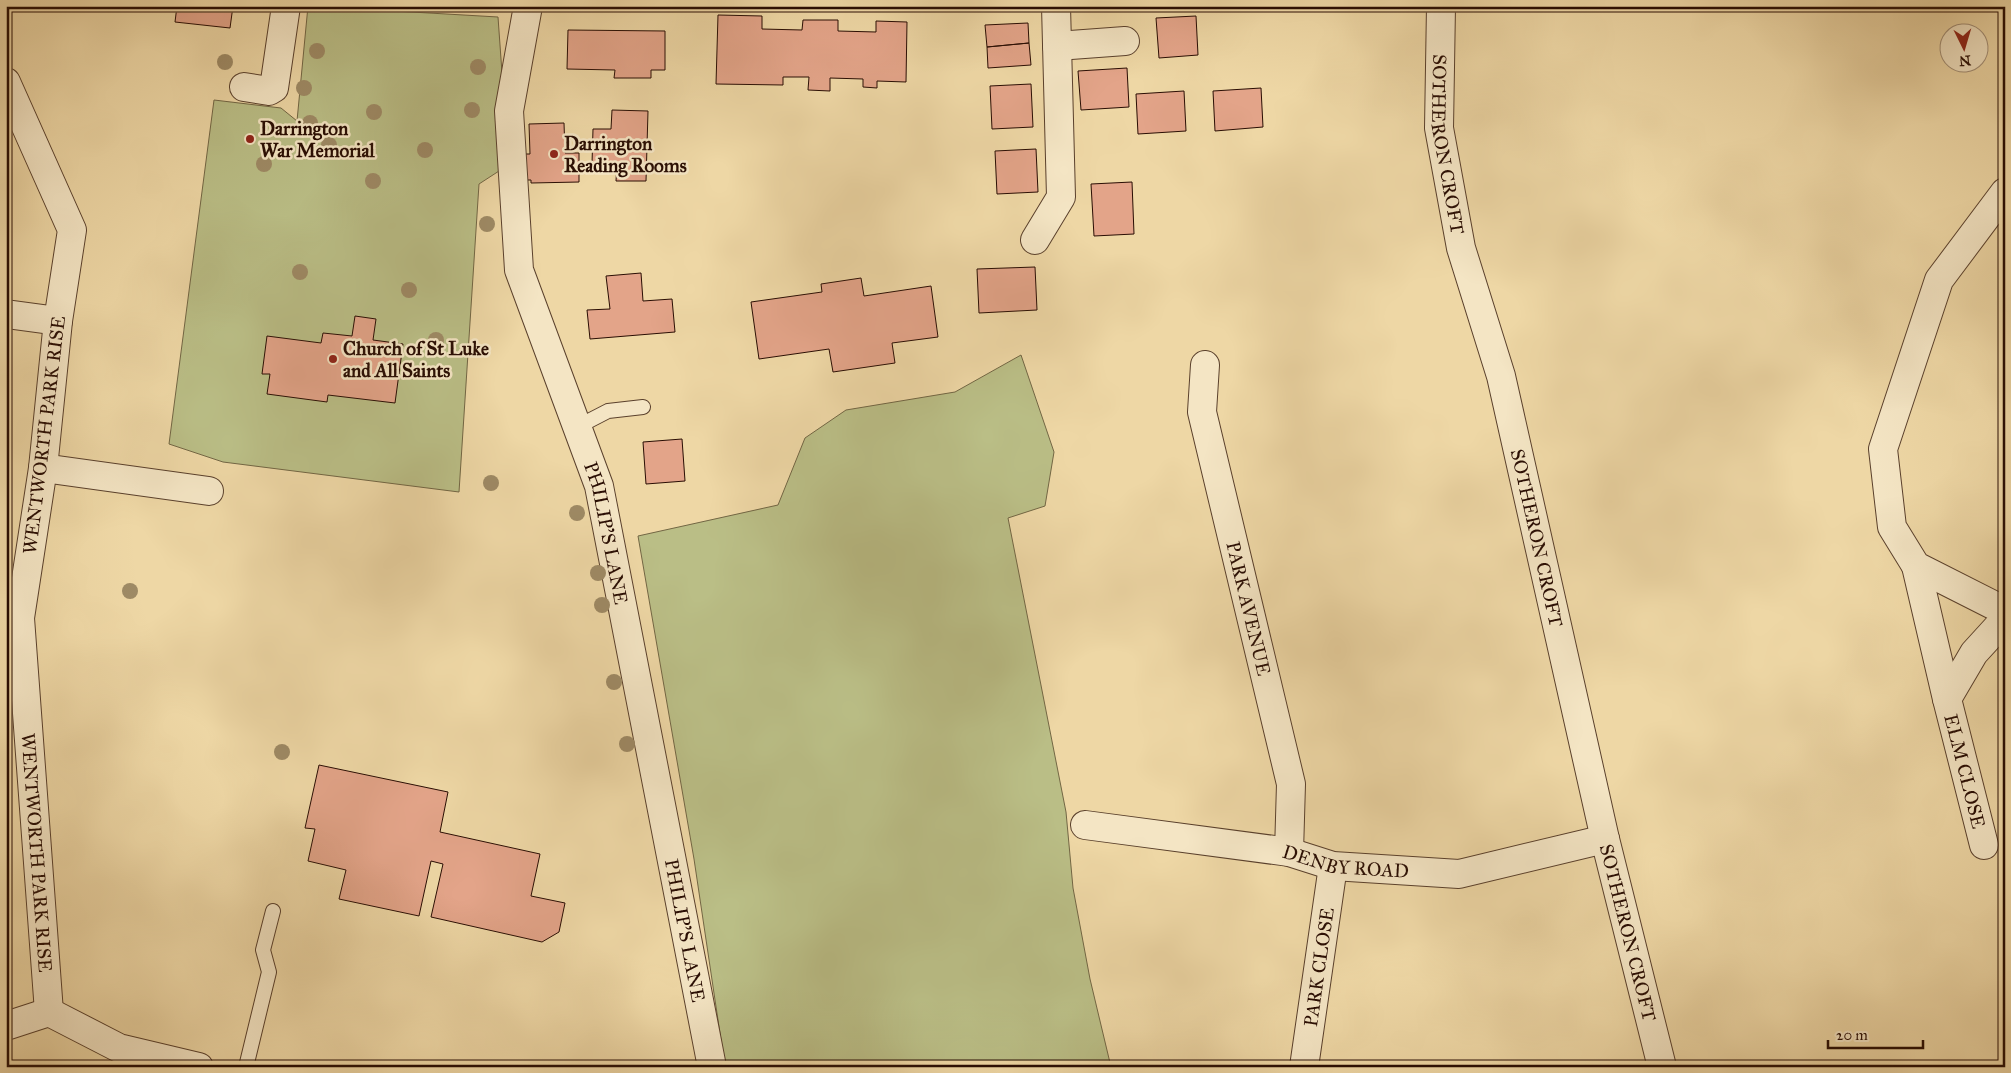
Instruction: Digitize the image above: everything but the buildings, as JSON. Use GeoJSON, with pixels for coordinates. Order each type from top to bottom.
{"type":"FeatureCollection","features":[{"type":"Feature","properties":{"kind":"street"},"geometry":{"type":"LineString","coordinates":[[244,86],[269,91],[274,88],[286,6]]}},
{"type":"Feature","properties":{"kind":"street","name":"PHILIP'S LANE"},"geometry":{"type":"LineString","coordinates":[[528,6],[509,111],[519,270],[598,486],[712,1067]]}},
{"type":"Feature","properties":{"kind":"street"},"geometry":{"type":"LineString","coordinates":[[1036,240],[1061,197],[1056,6]]}},
{"type":"Feature","properties":{"kind":"street","name":"SOTHERON CROFT"},"geometry":{"type":"LineString","coordinates":[[1441,6],[1439,128],[1461,248],[1501,376],[1605,838],[1662,1067]]}},
{"type":"Feature","properties":{"kind":"street"},"geometry":{"type":"LineString","coordinates":[[1057,46],[1125,41]]}},
{"type":"Feature","properties":{"kind":"street","name":"WENTWORTH PARK RISE"},"geometry":{"type":"LineString","coordinates":[[6,82],[72,230],[58,320],[43,468],[20,618],[49,1012]]}},
{"type":"Feature","properties":{"kind":"street"},"geometry":{"type":"LineString","coordinates":[[2005,192],[1939,280],[1883,449],[1892,527],[1916,566],[2005,611]]}},
{"type":"Feature","properties":{"kind":"street"},"geometry":{"type":"LineString","coordinates":[[6,314],[58,320]]}},
{"type":"Feature","properties":{"kind":"street","name":"PARK AVENUE"},"geometry":{"type":"LineString","coordinates":[[1205,365],[1202,412],[1291,784],[1289,852]]}},
{"type":"Feature","properties":{"kind":"street"},"geometry":{"type":"LineString","coordinates":[[43,468],[209,491]]}},
{"type":"Feature","properties":{"kind":"street","name":"ELM CLOSE"},"geometry":{"type":"LineString","coordinates":[[1916,566],[1984,845]]}},
{"type":"Feature","properties":{"kind":"street","name":"ELM CLOSE"},"geometry":{"type":"LineString","coordinates":[[1947,699],[1974,653],[2005,619]]}},
{"type":"Feature","properties":{"kind":"street","name":"DENBY ROAD"},"geometry":{"type":"LineString","coordinates":[[1085,825],[1289,852],[1333,866],[1459,874],[1605,838]]}},
{"type":"Feature","properties":{"kind":"street","name":"PARK CLOSE"},"geometry":{"type":"LineString","coordinates":[[1304,1067],[1333,866]]}},
{"type":"Feature","properties":{"kind":"street"},"geometry":{"type":"LineString","coordinates":[[6,1026],[49,1012],[119,1048],[199,1067]]}},
{"type":"Feature","properties":{"kind":"lane"},"geometry":{"type":"LineString","coordinates":[[577,427],[608,411],[644,407]]}},
{"type":"Feature","properties":{"kind":"lane"},"geometry":{"type":"LineString","coordinates":[[246,1067],[269,972],[263,950],[273,911]]}},
{"type":"Feature","properties":{"kind":"green space"},"geometry":{"type":"Polygon","coordinates":[[[308,6],[498,17],[503,87],[499,171],[479,184],[459,492],[223,462],[169,444],[214,100],[281,108],[297,121],[308,6]]]}},
{"type":"Feature","properties":{"kind":"green space"},"geometry":{"type":"Polygon","coordinates":[[[1021,355],[1054,452],[1045,506],[1008,518],[1066,812],[1073,888],[1090,979],[1111,1067],[725,1067],[694,859],[638,536],[778,505],[805,438],[846,410],[955,392],[1021,355]]]}},
{"type":"Feature","properties":{"kind":"place","name":"Darrington War Memorial"},"geometry":{"type":"Point","coordinates":[250,139]}},
{"type":"Feature","properties":{"kind":"place","name":"Darrington Reading Rooms"},"geometry":{"type":"Point","coordinates":[554,154]}},
{"type":"Feature","properties":{"kind":"place","name":"Church of St Luke and All Saints"},"geometry":{"type":"Point","coordinates":[333,359]}}]}
